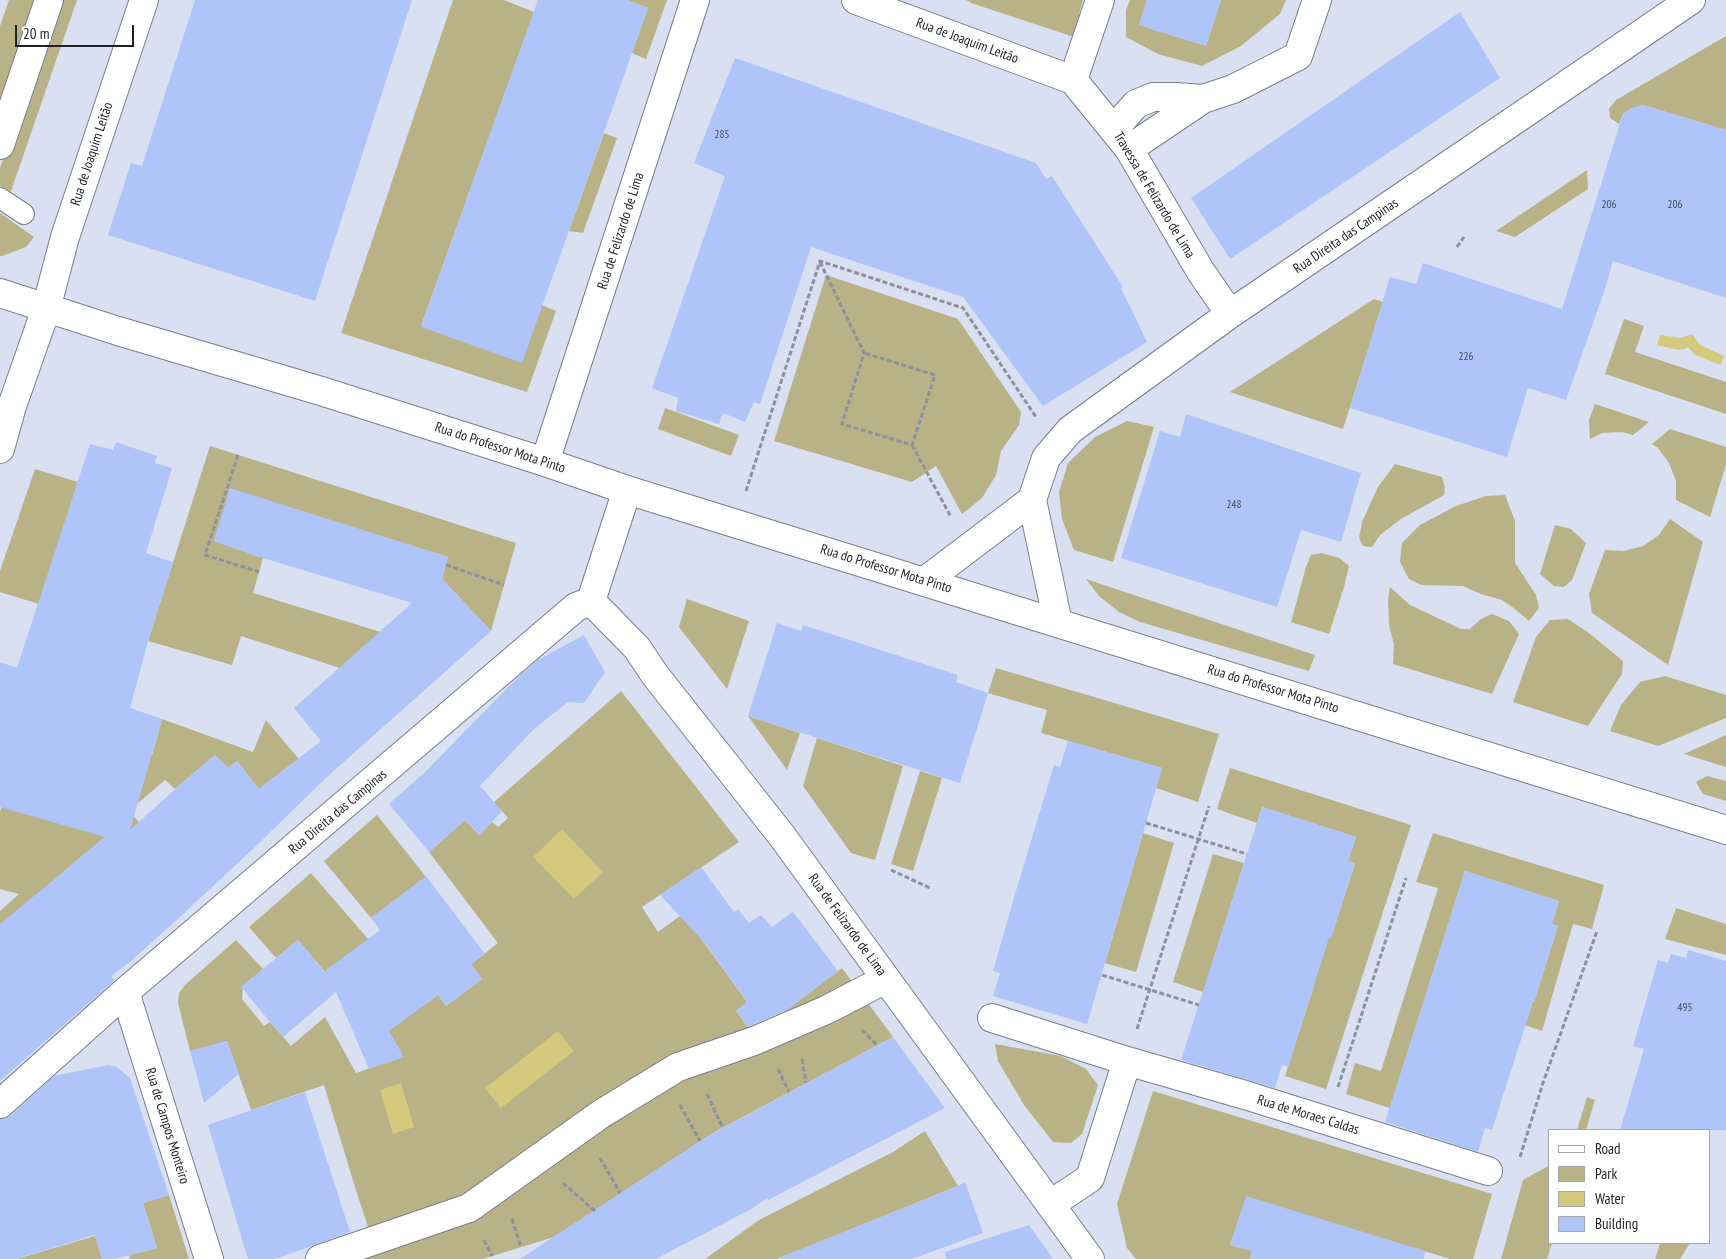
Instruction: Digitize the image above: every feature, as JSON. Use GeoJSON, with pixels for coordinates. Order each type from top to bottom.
{"type":"FeatureCollection","features":[{"type":"Feature","properties":{"kind":"street"},"geometry":{"type":"LineString","coordinates":[[0,145],[49,0]]}},
{"type":"Feature","properties":{"kind":"street","name":"Rua de Joaquim Leitão"},"geometry":{"type":"LineString","coordinates":[[0,449],[12,406],[46,308],[65,237],[144,0]]}},
{"type":"Feature","properties":{"kind":"street","name":"Rua de Felizardo de Lima"},"geometry":{"type":"LineString","coordinates":[[545,462],[695,0]]}},
{"type":"Feature","properties":{"kind":"street"},"geometry":{"type":"LineString","coordinates":[[1073,80],[1100,0]]}},
{"type":"Feature","properties":{"kind":"street"},"geometry":{"type":"LineString","coordinates":[[1122,139],[1136,104],[1153,98],[1203,99],[1233,88],[1298,56],[1316,0]]}},
{"type":"Feature","properties":{"kind":"street","name":"Rua Direita das Campinas"},"geometry":{"type":"LineString","coordinates":[[1032,500],[1046,458],[1070,430],[1230,314],[1691,0]]}},
{"type":"Feature","properties":{"kind":"street","name":"Rua de Joaquim Leitão"},"geometry":{"type":"LineString","coordinates":[[859,1],[1073,80]]}},
{"type":"Feature","properties":{"kind":"street","name":"Travessa de Felizardo de Lima"},"geometry":{"type":"LineString","coordinates":[[1073,80],[1122,139],[1201,272],[1230,314]]}},
{"type":"Feature","properties":{"kind":"street","name":"Rua do Professor Mota Pinto"},"geometry":{"type":"LineString","coordinates":[[0,292],[46,308],[321,391],[627,490],[1726,830]]}},
{"type":"Feature","properties":{"kind":"street"},"geometry":{"type":"LineString","coordinates":[[591,601],[627,490]]}},
{"type":"Feature","properties":{"kind":"street"},"geometry":{"type":"LineString","coordinates":[[924,581],[1032,500],[1058,623]]}},
{"type":"Feature","properties":{"kind":"street","name":"Rua de Felizardo de Lima"},"geometry":{"type":"LineString","coordinates":[[591,601],[637,648],[655,675],[782,836],[1090,1259]]}},
{"type":"Feature","properties":{"kind":"street","name":"Rua Direita das Campinas"},"geometry":{"type":"LineString","coordinates":[[0,1104],[125,992],[576,607],[591,601]]}},
{"type":"Feature","properties":{"kind":"street"},"geometry":{"type":"LineString","coordinates":[[320,1259],[468,1208],[601,1114],[678,1067],[754,1041],[826,1010],[886,978]]}},
{"type":"Feature","properties":{"kind":"street","name":"Rua de Campos Monteiro"},"geometry":{"type":"LineString","coordinates":[[125,992],[209,1259]]}},
{"type":"Feature","properties":{"kind":"street","name":"Rua de Moraes Caldas"},"geometry":{"type":"LineString","coordinates":[[992,1018],[1127,1061],[1488,1170]]}},
{"type":"Feature","properties":{"kind":"street"},"geometry":{"type":"LineString","coordinates":[[1051,1204],[1090,1178],[1127,1061]]}},
{"type":"Feature","properties":{"kind":"lane"},"geometry":{"type":"LineString","coordinates":[[0,198],[24,214]]}},
{"type":"Feature","properties":{"kind":"path"},"geometry":{"type":"LineString","coordinates":[[1457,247],[1464,237]]}},
{"type":"Feature","properties":{"kind":"path"},"geometry":{"type":"LineString","coordinates":[[820,261],[864,353],[842,424],[912,445],[951,517]]}},
{"type":"Feature","properties":{"kind":"path"},"geometry":{"type":"LineString","coordinates":[[820,261],[962,308],[1056,447]]}},
{"type":"Feature","properties":{"kind":"path"},"geometry":{"type":"LineString","coordinates":[[745,494],[820,261]]}},
{"type":"Feature","properties":{"kind":"path"},"geometry":{"type":"LineString","coordinates":[[864,353],[934,375],[912,445]]}},
{"type":"Feature","properties":{"kind":"path"},"geometry":{"type":"LineString","coordinates":[[238,455],[205,555],[259,572]]}},
{"type":"Feature","properties":{"kind":"path"},"geometry":{"type":"LineString","coordinates":[[446,565],[504,586]]}},
{"type":"Feature","properties":{"kind":"path"},"geometry":{"type":"LineString","coordinates":[[1127,1061],[1209,806]]}},
{"type":"Feature","properties":{"kind":"path"},"geometry":{"type":"LineString","coordinates":[[1146,823],[1247,854]]}},
{"type":"Feature","properties":{"kind":"path"},"geometry":{"type":"LineString","coordinates":[[891,870],[930,888]]}},
{"type":"Feature","properties":{"kind":"path"},"geometry":{"type":"LineString","coordinates":[[1327,1121],[1406,878]]}},
{"type":"Feature","properties":{"kind":"path"},"geometry":{"type":"LineString","coordinates":[[1519,1160],[1543,1083],[1598,931]]}},
{"type":"Feature","properties":{"kind":"path"},"geometry":{"type":"LineString","coordinates":[[1102,975],[1199,1005]]}},
{"type":"Feature","properties":{"kind":"path"},"geometry":{"type":"LineString","coordinates":[[582,1127],[620,1194]]}},
{"type":"Feature","properties":{"kind":"path"},"geometry":{"type":"LineString","coordinates":[[536,1160],[595,1210]]}},
{"type":"Feature","properties":{"kind":"green space"},"geometry":{"type":"Polygon","coordinates":[[[9,0],[40,0],[0,115],[0,26],[9,0]]]}},
{"type":"Feature","properties":{"kind":"green space"},"geometry":{"type":"Polygon","coordinates":[[[59,0],[77,0],[11,191],[0,186],[0,168],[59,0]]]}},
{"type":"Feature","properties":{"kind":"green space"},"geometry":{"type":"Polygon","coordinates":[[[453,0],[504,0],[534,12],[421,326],[542,305],[556,311],[527,392],[341,333],[453,0]]]}},
{"type":"Feature","properties":{"kind":"green space"},"geometry":{"type":"Polygon","coordinates":[[[627,0],[667,0],[646,59],[632,53],[648,8],[627,0]]]}},
{"type":"Feature","properties":{"kind":"green space"},"geometry":{"type":"Polygon","coordinates":[[[966,0],[1083,0],[1079,14],[1094,19],[1086,41],[966,0]]]}},
{"type":"Feature","properties":{"kind":"green space"},"geometry":{"type":"Polygon","coordinates":[[[1130,0],[1147,0],[1139,25],[1206,46],[1221,0],[1286,0],[1280,14],[1241,46],[1202,66],[1158,54],[1126,37],[1126,10],[1130,0]]]}},
{"type":"Feature","properties":{"kind":"green space"},"geometry":{"type":"Polygon","coordinates":[[[1726,36],[1726,130],[1643,105],[1632,108],[1623,114],[1619,124],[1610,118],[1609,109],[1616,100],[1726,36]]]}},
{"type":"Feature","properties":{"kind":"green space"},"geometry":{"type":"Polygon","coordinates":[[[604,133],[617,138],[583,233],[569,231],[604,133]]]}},
{"type":"Feature","properties":{"kind":"green space"},"geometry":{"type":"Polygon","coordinates":[[[1587,170],[1588,189],[1515,237],[1496,231],[1587,170]]]}},
{"type":"Feature","properties":{"kind":"green space"},"geometry":{"type":"Polygon","coordinates":[[[0,213],[34,237],[26,247],[2,256],[0,256],[0,213]]]}},
{"type":"Feature","properties":{"kind":"green space"},"geometry":{"type":"Polygon","coordinates":[[[826,275],[958,319],[1021,412],[1019,425],[1001,451],[996,475],[982,498],[962,514],[936,466],[912,482],[774,441],[826,275]]]}},
{"type":"Feature","properties":{"kind":"green space"},"geometry":{"type":"Polygon","coordinates":[[[1374,299],[1383,302],[1343,429],[1230,392],[1374,299]]]}},
{"type":"Feature","properties":{"kind":"green space"},"geometry":{"type":"Polygon","coordinates":[[[1624,319],[1644,326],[1635,352],[1726,382],[1726,414],[1605,374],[1624,319]]]}},
{"type":"Feature","properties":{"kind":"green space"},"geometry":{"type":"Polygon","coordinates":[[[1595,404],[1649,422],[1633,435],[1622,432],[1602,433],[1590,439],[1589,420],[1595,404]]]}},
{"type":"Feature","properties":{"kind":"green space"},"geometry":{"type":"Polygon","coordinates":[[[665,408],[739,435],[731,456],[658,429],[665,408]]]}},
{"type":"Feature","properties":{"kind":"green space"},"geometry":{"type":"Polygon","coordinates":[[[1127,421],[1154,427],[1113,562],[1074,550],[1062,519],[1059,492],[1068,463],[1095,437],[1127,421]]]}},
{"type":"Feature","properties":{"kind":"green space"},"geometry":{"type":"Polygon","coordinates":[[[1670,429],[1726,447],[1726,464],[1710,517],[1676,500],[1676,481],[1669,463],[1658,448],[1652,444],[1670,429]]]}},
{"type":"Feature","properties":{"kind":"green space"},"geometry":{"type":"Polygon","coordinates":[[[210,446],[516,543],[491,631],[442,579],[448,557],[230,489],[214,541],[263,558],[253,593],[381,632],[340,668],[241,636],[232,665],[148,641],[210,446]]]}},
{"type":"Feature","properties":{"kind":"green space"},"geometry":{"type":"Polygon","coordinates":[[[1395,464],[1442,477],[1445,488],[1444,495],[1401,519],[1380,535],[1372,547],[1363,546],[1359,538],[1362,522],[1378,487],[1395,464]]]}},
{"type":"Feature","properties":{"kind":"green space"},"geometry":{"type":"Polygon","coordinates":[[[35,469],[78,482],[39,604],[0,592],[0,571],[35,469]]]}},
{"type":"Feature","properties":{"kind":"green space"},"geometry":{"type":"Polygon","coordinates":[[[1505,495],[1515,521],[1515,563],[1536,595],[1539,608],[1529,621],[1502,600],[1463,586],[1421,585],[1409,579],[1400,562],[1402,543],[1420,525],[1456,506],[1486,496],[1505,495]]]}},
{"type":"Feature","properties":{"kind":"green space"},"geometry":{"type":"Polygon","coordinates":[[[1670,519],[1703,542],[1668,665],[1592,613],[1589,594],[1605,550],[1624,551],[1643,546],[1659,535],[1670,519]]]}},
{"type":"Feature","properties":{"kind":"green space"},"geometry":{"type":"Polygon","coordinates":[[[1555,525],[1571,529],[1586,543],[1572,580],[1564,587],[1554,586],[1540,574],[1555,525]]]}},
{"type":"Feature","properties":{"kind":"green space"},"geometry":{"type":"Polygon","coordinates":[[[1321,553],[1339,558],[1349,566],[1329,634],[1291,622],[1311,555],[1321,553]]]}},
{"type":"Feature","properties":{"kind":"green space"},"geometry":{"type":"Polygon","coordinates":[[[1086,579],[1315,655],[1309,671],[1140,622],[1119,612],[1099,596],[1086,579]]]}},
{"type":"Feature","properties":{"kind":"green space"},"geometry":{"type":"Polygon","coordinates":[[[1390,587],[1410,605],[1461,629],[1470,629],[1481,619],[1492,614],[1509,621],[1519,634],[1492,694],[1393,664],[1394,645],[1389,625],[1388,599],[1390,587]]]}},
{"type":"Feature","properties":{"kind":"green space"},"geometry":{"type":"Polygon","coordinates":[[[687,599],[749,621],[727,689],[679,627],[687,599]]]}},
{"type":"Feature","properties":{"kind":"green space"},"geometry":{"type":"Polygon","coordinates":[[[1568,619],[1589,633],[1623,661],[1622,674],[1588,726],[1513,702],[1536,637],[1550,620],[1568,619]]]}},
{"type":"Feature","properties":{"kind":"green space"},"geometry":{"type":"Polygon","coordinates":[[[996,668],[1219,734],[1198,802],[1156,788],[1162,768],[1041,733],[1047,710],[988,693],[996,668]]]}},
{"type":"Feature","properties":{"kind":"green space"},"geometry":{"type":"Polygon","coordinates":[[[1665,676],[1726,695],[1726,718],[1658,746],[1610,731],[1621,705],[1640,682],[1665,676]]]}},
{"type":"Feature","properties":{"kind":"green space"},"geometry":{"type":"Polygon","coordinates":[[[621,691],[739,842],[642,907],[658,932],[680,916],[700,937],[747,1002],[736,1011],[754,1035],[842,968],[893,1037],[711,1134],[554,1237],[483,1259],[354,1259],[369,1230],[324,1085],[251,1110],[227,1041],[190,1051],[178,1003],[179,993],[186,984],[236,940],[263,969],[243,986],[242,999],[264,1026],[270,1022],[291,1046],[325,1017],[356,1073],[403,1057],[298,940],[276,958],[249,927],[311,873],[368,939],[421,1007],[438,995],[446,1006],[482,979],[471,964],[498,943],[429,852],[465,820],[479,835],[492,822],[498,827],[508,818],[494,802],[621,691]]]}},
{"type":"Feature","properties":{"kind":"green space"},"geometry":{"type":"Polygon","coordinates":[[[748,716],[800,733],[787,770],[748,716]]]}},
{"type":"Feature","properties":{"kind":"green space"},"geometry":{"type":"Polygon","coordinates":[[[162,719],[253,752],[266,720],[309,771],[290,765],[259,789],[237,761],[228,768],[215,755],[175,789],[165,780],[129,811],[140,823],[127,834],[105,837],[64,871],[0,980],[0,911],[19,894],[0,889],[0,811],[2,807],[132,748],[152,755],[162,719]]]}},
{"type":"Feature","properties":{"kind":"green space"},"geometry":{"type":"Polygon","coordinates":[[[1726,735],[1726,767],[1684,754],[1726,735]]]}},
{"type":"Feature","properties":{"kind":"green space"},"geometry":{"type":"Polygon","coordinates":[[[817,738],[903,766],[875,860],[851,853],[803,786],[817,738]]]}},
{"type":"Feature","properties":{"kind":"green space"},"geometry":{"type":"Polygon","coordinates":[[[1230,768],[1411,825],[1326,1089],[1285,1076],[1313,989],[1323,936],[1331,938],[1355,863],[1348,861],[1356,837],[1262,807],[1257,823],[1217,809],[1230,768]]]}},
{"type":"Feature","properties":{"kind":"green space"},"geometry":{"type":"Polygon","coordinates":[[[920,771],[942,778],[913,871],[891,864],[920,771]]]}},
{"type":"Feature","properties":{"kind":"green space"},"geometry":{"type":"Polygon","coordinates":[[[1707,776],[1726,781],[1726,801],[1703,794],[1696,782],[1707,776]]]}},
{"type":"Feature","properties":{"kind":"green space"},"geometry":{"type":"Polygon","coordinates":[[[377,815],[426,877],[371,918],[324,861],[377,815]]]}},
{"type":"Feature","properties":{"kind":"green space"},"geometry":{"type":"Polygon","coordinates":[[[1143,833],[1174,843],[1136,972],[1105,963],[1143,833]]]}},
{"type":"Feature","properties":{"kind":"green space"},"geometry":{"type":"Polygon","coordinates":[[[1433,833],[1604,885],[1592,929],[1573,924],[1542,1031],[1519,1023],[1527,999],[1534,1002],[1558,926],[1552,924],[1559,901],[1465,871],[1390,1108],[1346,1094],[1355,1063],[1381,1071],[1438,888],[1416,882],[1433,833]]]}},
{"type":"Feature","properties":{"kind":"green space"},"geometry":{"type":"Polygon","coordinates":[[[1213,854],[1244,863],[1203,992],[1173,982],[1213,854]]]}},
{"type":"Feature","properties":{"kind":"green space"},"geometry":{"type":"Polygon","coordinates":[[[1676,908],[1726,924],[1726,955],[1665,939],[1676,908]]]}},
{"type":"Feature","properties":{"kind":"green space"},"geometry":{"type":"Polygon","coordinates":[[[995,1044],[1061,1056],[1086,1069],[1098,1085],[1082,1134],[1071,1143],[1053,1142],[1024,1105],[998,1061],[995,1044]]]}},
{"type":"Feature","properties":{"kind":"green space"},"geometry":{"type":"Polygon","coordinates":[[[1153,1091],[1492,1194],[1473,1259],[1450,1259],[1247,1197],[1230,1245],[1252,1251],[1250,1259],[1136,1259],[1127,1248],[1117,1204],[1153,1091]]]}},
{"type":"Feature","properties":{"kind":"green space"},"geometry":{"type":"Polygon","coordinates":[[[1587,1097],[1595,1100],[1586,1129],[1577,1129],[1587,1097]]]}},
{"type":"Feature","properties":{"kind":"green space"},"geometry":{"type":"Polygon","coordinates":[[[925,1131],[958,1186],[777,1259],[705,1259],[759,1220],[893,1152],[925,1131]]]}},
{"type":"Feature","properties":{"kind":"green space"},"geometry":{"type":"Polygon","coordinates":[[[1548,1166],[1548,1244],[1552,1244],[1547,1259],[1501,1259],[1523,1180],[1548,1166]]]}},
{"type":"Feature","properties":{"kind":"green space"},"geometry":{"type":"Polygon","coordinates":[[[169,1195],[189,1259],[130,1259],[129,1255],[157,1248],[143,1203],[169,1195]]]}},
{"type":"Feature","properties":{"kind":"green space"},"geometry":{"type":"Polygon","coordinates":[[[95,1236],[102,1259],[17,1259],[95,1236]]]}},
{"type":"Feature","properties":{"kind":"green space"},"geometry":{"type":"Polygon","coordinates":[[[1660,1244],[1689,1244],[1680,1259],[1655,1259],[1660,1244]]]}},
{"type":"Feature","properties":{"kind":"water"},"geometry":{"type":"Polygon","coordinates":[[[1692,334],[1700,345],[1724,356],[1721,365],[1695,355],[1688,347],[1678,350],[1657,345],[1660,335],[1681,338],[1692,334]]]}},
{"type":"Feature","properties":{"kind":"water"},"geometry":{"type":"Polygon","coordinates":[[[562,829],[603,872],[574,899],[533,857],[562,829]]]}},
{"type":"Feature","properties":{"kind":"water"},"geometry":{"type":"Polygon","coordinates":[[[558,1031],[574,1051],[501,1108],[485,1088],[558,1031]]]}},
{"type":"Feature","properties":{"kind":"water"},"geometry":{"type":"Polygon","coordinates":[[[401,1083],[414,1127],[393,1134],[380,1090],[401,1083]]]}},
{"type":"Feature","properties":{"kind":"building"},"geometry":{"type":"Polygon","coordinates":[[[195,0],[412,0],[315,301],[108,235],[131,163],[142,166],[195,0]]]}},
{"type":"Feature","properties":{"kind":"building"},"geometry":{"type":"Polygon","coordinates":[[[538,0],[627,0],[648,8],[522,363],[421,327],[538,0]]]}},
{"type":"Feature","properties":{"kind":"building"},"geometry":{"type":"Polygon","coordinates":[[[1147,0],[1221,0],[1206,46],[1139,25],[1147,0]]]}},
{"type":"Feature","properties":{"kind":"building"},"geometry":{"type":"Polygon","coordinates":[[[1460,12],[1500,78],[1230,259],[1191,198],[1460,12]]]}},
{"type":"Feature","properties":{"kind":"building"},"geometry":{"type":"Polygon","coordinates":[[[735,58],[1036,163],[1046,179],[1052,176],[1123,287],[1121,288],[1147,342],[1043,406],[963,297],[811,247],[760,404],[754,402],[745,422],[723,413],[719,424],[676,411],[678,398],[652,388],[725,176],[694,163],[735,58]]]}},
{"type":"Feature","properties":{"kind":"building"},"geometry":{"type":"Polygon","coordinates":[[[1643,105],[1726,130],[1726,298],[1613,261],[1566,400],[1528,388],[1507,457],[1350,408],[1390,277],[1416,284],[1423,263],[1562,309],[1623,114],[1632,108],[1643,105]]]}},
{"type":"Feature","properties":{"kind":"building"},"geometry":{"type":"Polygon","coordinates":[[[1186,414],[1361,473],[1341,542],[1301,530],[1277,607],[1121,558],[1160,431],[1180,437],[1186,414]]]}},
{"type":"Feature","properties":{"kind":"building"},"geometry":{"type":"Polygon","coordinates":[[[116,442],[157,456],[155,463],[172,468],[146,553],[173,562],[148,641],[130,708],[162,719],[130,830],[215,755],[228,768],[237,761],[259,789],[321,741],[294,708],[412,603],[263,558],[214,541],[230,488],[448,557],[442,579],[491,631],[328,776],[181,916],[130,962],[111,976],[115,980],[0,1081],[0,924],[105,837],[0,807],[0,662],[17,668],[90,444],[113,450],[116,442]]]}},
{"type":"Feature","properties":{"kind":"building"},"geometry":{"type":"Polygon","coordinates":[[[777,623],[801,631],[803,625],[958,675],[956,682],[988,693],[960,783],[748,716],[777,623]]]}},
{"type":"Feature","properties":{"kind":"building"},"geometry":{"type":"Polygon","coordinates":[[[584,635],[605,672],[584,703],[568,702],[534,729],[480,786],[502,811],[480,835],[465,820],[429,852],[389,804],[424,773],[521,674],[538,660],[584,635]]]}},
{"type":"Feature","properties":{"kind":"building"},"geometry":{"type":"Polygon","coordinates":[[[1068,741],[1162,768],[1087,1024],[993,996],[1000,973],[993,971],[1015,894],[1054,765],[1060,767],[1068,741]]]}},
{"type":"Feature","properties":{"kind":"building"},"geometry":{"type":"Polygon","coordinates":[[[1262,807],[1356,837],[1348,861],[1355,863],[1331,938],[1329,938],[1288,1067],[1282,1065],[1275,1088],[1181,1060],[1262,807]]]}},
{"type":"Feature","properties":{"kind":"building"},"geometry":{"type":"Polygon","coordinates":[[[701,867],[734,912],[738,909],[749,923],[761,915],[772,927],[793,912],[838,971],[787,1010],[748,1027],[736,1011],[747,1002],[706,944],[660,895],[701,867]]]}},
{"type":"Feature","properties":{"kind":"building"},"geometry":{"type":"Polygon","coordinates":[[[1465,871],[1559,901],[1552,924],[1558,926],[1534,1002],[1492,1130],[1485,1128],[1478,1152],[1385,1122],[1465,871]]]}},
{"type":"Feature","properties":{"kind":"building"},"geometry":{"type":"Polygon","coordinates":[[[426,876],[485,954],[471,964],[482,979],[446,1006],[438,995],[389,1031],[404,1057],[369,1069],[336,992],[283,1037],[241,987],[298,940],[329,977],[326,970],[380,930],[371,918],[426,876]]]}},
{"type":"Feature","properties":{"kind":"building"},"geometry":{"type":"Polygon","coordinates":[[[1688,950],[1726,961],[1726,1130],[1620,1129],[1644,1049],[1633,1046],[1658,960],[1668,963],[1671,954],[1686,958],[1688,950]]]}},
{"type":"Feature","properties":{"kind":"building"},"geometry":{"type":"Polygon","coordinates":[[[893,1037],[945,1108],[768,1200],[767,1198],[753,1208],[656,1259],[520,1259],[708,1136],[893,1037]]]}},
{"type":"Feature","properties":{"kind":"building"},"geometry":{"type":"Polygon","coordinates":[[[227,1041],[239,1074],[204,1103],[190,1051],[227,1041]]]}},
{"type":"Feature","properties":{"kind":"building"},"geometry":{"type":"Polygon","coordinates":[[[108,1065],[117,1067],[130,1078],[169,1195],[143,1203],[157,1248],[115,1259],[102,1259],[95,1235],[16,1259],[0,1259],[0,1119],[10,1116],[54,1076],[108,1065]]]}},
{"type":"Feature","properties":{"kind":"building"},"geometry":{"type":"Polygon","coordinates":[[[305,1092],[350,1232],[276,1259],[248,1259],[208,1125],[305,1092]]]}},
{"type":"Feature","properties":{"kind":"building"},"geometry":{"type":"Polygon","coordinates":[[[965,1182],[983,1233],[912,1259],[781,1259],[781,1257],[965,1182]]]}},
{"type":"Feature","properties":{"kind":"building"},"geometry":{"type":"Polygon","coordinates":[[[1246,1196],[1425,1251],[1424,1259],[1250,1259],[1252,1251],[1230,1245],[1246,1196]]]}},
{"type":"Feature","properties":{"kind":"building"},"geometry":{"type":"Polygon","coordinates":[[[1029,1225],[1053,1259],[946,1259],[945,1252],[1029,1225]]]}}]}
